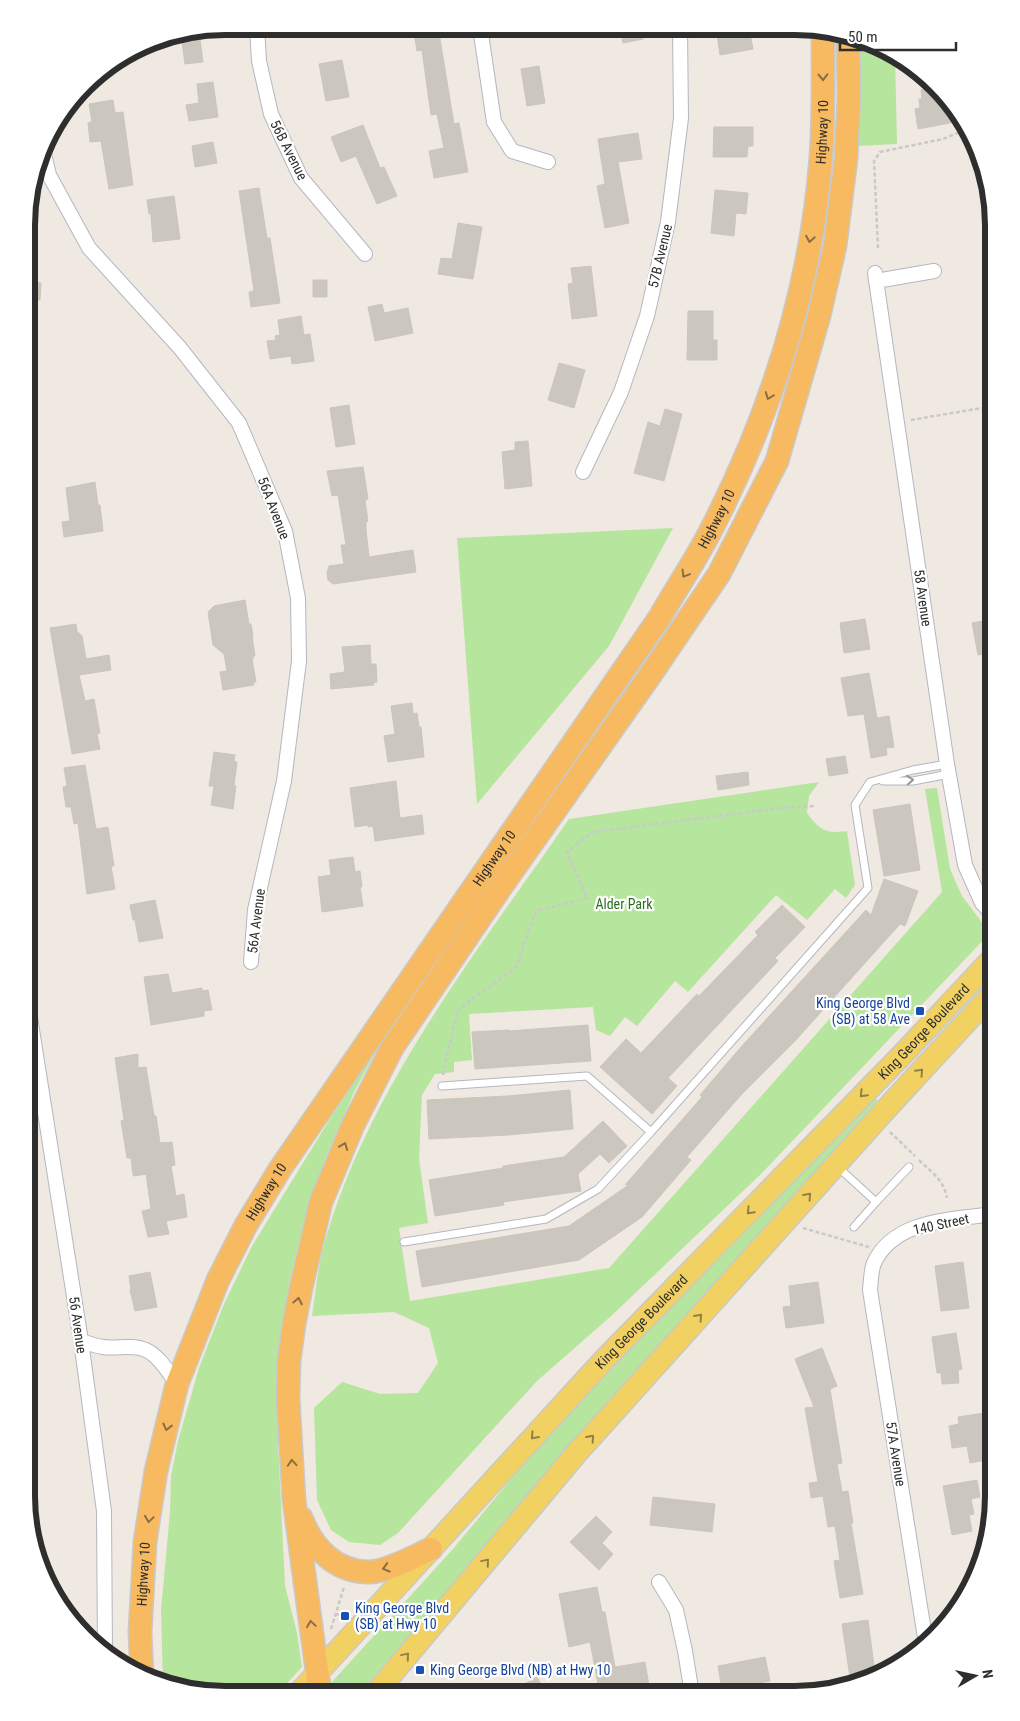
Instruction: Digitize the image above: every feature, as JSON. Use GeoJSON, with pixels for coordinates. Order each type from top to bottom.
{"type":"FeatureCollection","features":[{"type":"Feature","properties":{"kind":"highway","name":"Highway 10"},"geometry":{"type":"LineString","coordinates":[[142,1666],[140,1632],[145,1542],[156,1471],[177,1384],[218,1280],[246,1225],[280,1170],[660,617],[710,533],[742,464],[772,390],[794,316],[810,238],[821,158],[824,96],[823,38]]}},
{"type":"Feature","properties":{"kind":"highway","name":"Highway 10"},"geometry":{"type":"LineString","coordinates":[[319,1683],[294,1500],[288,1398],[294,1324],[321,1202],[353,1125],[392,1048],[501,887],[650,677],[719,574],[777,461],[820,316],[835,246],[846,160],[849,96],[848,42]]}},
{"type":"Feature","properties":{"kind":"highway"},"geometry":{"type":"LineString","coordinates":[[294,1500],[307,1533],[324,1554],[349,1569],[371,1572],[394,1566],[431,1549]]}},
{"type":"Feature","properties":{"kind":"main road","name":"King George Boulevard"},"geometry":{"type":"LineString","coordinates":[[319,1683],[431,1549],[602,1362],[985,967]]}},
{"type":"Feature","properties":{"kind":"main road","name":"King George Boulevard"},"geometry":{"type":"LineString","coordinates":[[382,1686],[575,1455],[836,1165],[985,1004]]}},
{"type":"Feature","properties":{"kind":"street","name":"56B Avenue"},"geometry":{"type":"LineString","coordinates":[[258,35],[259,61],[271,114],[297,170],[301,178],[365,254]]}},
{"type":"Feature","properties":{"kind":"street"},"geometry":{"type":"LineString","coordinates":[[481,35],[494,122],[512,150],[548,162]]}},
{"type":"Feature","properties":{"kind":"street","name":"57B Avenue"},"geometry":{"type":"LineString","coordinates":[[583,472],[621,392],[647,316],[668,222],[680,118],[680,35]]}},
{"type":"Feature","properties":{"kind":"street","name":"56A Avenue"},"geometry":{"type":"LineString","coordinates":[[46,162],[49,175],[89,248],[180,348],[239,423],[286,531],[298,598],[299,661],[284,781],[255,910],[251,962]]}},
{"type":"Feature","properties":{"kind":"street","name":"58 Avenue"},"geometry":{"type":"LineString","coordinates":[[934,271],[876,277],[964,866],[985,906]]}},
{"type":"Feature","properties":{"kind":"street","name":"56 Avenue"},"geometry":{"type":"LineString","coordinates":[[35,1049],[81,1341],[104,1511],[105,1643]]}},
{"type":"Feature","properties":{"kind":"street","name":"140 Street"},"geometry":{"type":"LineString","coordinates":[[874,1264],[882,1250],[889,1243],[903,1233],[918,1226],[985,1215]]}},
{"type":"Feature","properties":{"kind":"street","name":"57A Avenue"},"geometry":{"type":"LineString","coordinates":[[874,1264],[870,1290],[924,1635]]}},
{"type":"Feature","properties":{"kind":"street"},"geometry":{"type":"LineString","coordinates":[[81,1341],[106,1348],[126,1346],[146,1350],[157,1359],[177,1384]]}},
{"type":"Feature","properties":{"kind":"street"},"geometry":{"type":"LineString","coordinates":[[658,1582],[676,1610],[691,1686]]}},
{"type":"Feature","properties":{"kind":"lane"},"geometry":{"type":"LineString","coordinates":[[404,1242],[546,1219],[598,1190],[868,888],[855,805],[870,782],[913,770],[948,769]]}},
{"type":"Feature","properties":{"kind":"lane"},"geometry":{"type":"LineString","coordinates":[[442,1086],[587,1076],[651,1132]]}},
{"type":"Feature","properties":{"kind":"lane"},"geometry":{"type":"LineString","coordinates":[[836,1165],[876,1202]]}},
{"type":"Feature","properties":{"kind":"lane"},"geometry":{"type":"LineString","coordinates":[[854,1227],[909,1167]]}},
{"type":"Feature","properties":{"kind":"path"},"geometry":{"type":"LineString","coordinates":[[878,248],[874,161],[880,152],[943,139],[961,132]]}},
{"type":"Feature","properties":{"kind":"path"},"geometry":{"type":"LineString","coordinates":[[908,420],[985,407]]}},
{"type":"Feature","properties":{"kind":"path"},"geometry":{"type":"LineString","coordinates":[[443,1075],[458,1010],[516,967],[536,911],[587,898],[567,852],[592,832],[790,807],[814,806]]}},
{"type":"Feature","properties":{"kind":"path"},"geometry":{"type":"LineString","coordinates":[[889,1131],[938,1178],[945,1187],[947,1198]]}},
{"type":"Feature","properties":{"kind":"path"},"geometry":{"type":"LineString","coordinates":[[803,1228],[870,1247]]}},
{"type":"Feature","properties":{"kind":"path"},"geometry":{"type":"LineString","coordinates":[[331,1628],[346,1578]]}},
{"type":"Feature","properties":{"kind":"path"},"geometry":{"type":"LineString","coordinates":[[336,1614],[345,1616]]}},
{"type":"Feature","properties":{"kind":"path"},"geometry":{"type":"LineString","coordinates":[[340,1674],[342,1686]]}},
{"type":"Feature","properties":{"kind":"green space"},"geometry":{"type":"Polygon","coordinates":[[[860,46],[895,63],[897,144],[859,146],[860,46]]]}},
{"type":"Feature","properties":{"kind":"green space"},"geometry":{"type":"Polygon","coordinates":[[[673,528],[609,646],[477,804],[457,538],[673,528]]]}},
{"type":"Feature","properties":{"kind":"green space","name":"Alder Park"},"geometry":{"type":"Polygon","coordinates":[[[819,782],[809,796],[807,813],[824,830],[833,832],[847,831],[855,885],[846,898],[835,889],[807,920],[776,895],[688,992],[675,981],[637,1026],[625,1017],[610,1036],[596,1030],[593,1007],[469,1014],[472,1060],[454,1062],[454,1072],[435,1074],[422,1095],[419,1159],[428,1223],[399,1228],[410,1301],[609,1268],[942,892],[925,789],[937,788],[950,869],[962,896],[985,926],[985,938],[760,1175],[610,1317],[537,1381],[398,1533],[380,1545],[349,1542],[331,1530],[317,1500],[314,1408],[342,1382],[380,1394],[418,1393],[438,1363],[429,1328],[394,1312],[312,1316],[318,1273],[328,1231],[348,1175],[373,1121],[401,1068],[466,966],[569,819],[819,782]]]}},
{"type":"Feature","properties":{"kind":"green space"},"geometry":{"type":"Polygon","coordinates":[[[407,1003],[378,1048],[354,1092],[326,1157],[307,1209],[289,1284],[280,1336],[278,1443],[285,1586],[297,1633],[302,1667],[284,1686],[213,1686],[176,1680],[163,1676],[161,1610],[170,1512],[171,1476],[178,1441],[199,1368],[224,1304],[252,1246],[330,1119],[407,1003]]]}},
{"type":"Feature","properties":{"kind":"green space"},"geometry":{"type":"Polygon","coordinates":[[[871,1092],[880,1104],[640,1369],[366,1686],[332,1686],[331,1683],[453,1549],[545,1438],[871,1092]]]}},
{"type":"Feature","properties":{"kind":"building"},"geometry":{"type":"Polygon","coordinates":[[[414,35],[439,35],[454,124],[459,123],[468,172],[434,178],[429,151],[444,148],[437,114],[431,115],[422,50],[417,51],[414,35]]]}},
{"type":"Feature","properties":{"kind":"building"},"geometry":{"type":"Polygon","coordinates":[[[622,35],[643,35],[643,39],[623,43],[622,35]]]}},
{"type":"Feature","properties":{"kind":"building"},"geometry":{"type":"Polygon","coordinates":[[[717,35],[750,35],[753,49],[720,55],[717,35]]]}},
{"type":"Feature","properties":{"kind":"building"},"geometry":{"type":"Polygon","coordinates":[[[200,37],[203,62],[185,64],[182,40],[200,37]]]}},
{"type":"Feature","properties":{"kind":"building"},"geometry":{"type":"Polygon","coordinates":[[[342,60],[349,97],[326,101],[319,64],[342,60]]]}},
{"type":"Feature","properties":{"kind":"building"},"geometry":{"type":"Polygon","coordinates":[[[539,66],[545,103],[527,106],[521,69],[539,66]]]}},
{"type":"Feature","properties":{"kind":"building"},"geometry":{"type":"Polygon","coordinates":[[[213,82],[218,117],[189,121],[186,105],[199,103],[197,84],[213,82]]]}},
{"type":"Feature","properties":{"kind":"building"},"geometry":{"type":"Polygon","coordinates":[[[927,89],[946,109],[955,122],[918,129],[915,109],[920,108],[921,90],[927,89]]]}},
{"type":"Feature","properties":{"kind":"building"},"geometry":{"type":"Polygon","coordinates":[[[113,100],[115,113],[123,112],[133,185],[109,189],[101,141],[90,142],[88,123],[92,122],[89,104],[113,100]]]}},
{"type":"Feature","properties":{"kind":"building"},"geometry":{"type":"Polygon","coordinates":[[[363,125],[380,168],[384,167],[397,196],[377,204],[356,156],[341,162],[331,137],[363,125]]]}},
{"type":"Feature","properties":{"kind":"building"},"geometry":{"type":"Polygon","coordinates":[[[714,127],[753,127],[753,146],[748,146],[747,157],[713,157],[714,127]]]}},
{"type":"Feature","properties":{"kind":"building"},"geometry":{"type":"Polygon","coordinates":[[[638,133],[642,159],[618,162],[629,223],[605,228],[597,186],[605,184],[598,139],[638,133]]]}},
{"type":"Feature","properties":{"kind":"building"},"geometry":{"type":"Polygon","coordinates":[[[213,142],[217,163],[195,167],[192,146],[213,142]]]}},
{"type":"Feature","properties":{"kind":"building"},"geometry":{"type":"Polygon","coordinates":[[[259,188],[267,238],[270,238],[280,303],[251,307],[249,292],[254,291],[239,191],[259,188]]]}},
{"type":"Feature","properties":{"kind":"building"},"geometry":{"type":"Polygon","coordinates":[[[715,190],[748,193],[746,214],[736,213],[734,236],[711,233],[715,190]]]}},
{"type":"Feature","properties":{"kind":"building"},"geometry":{"type":"Polygon","coordinates":[[[174,196],[180,239],[153,242],[151,214],[149,214],[147,200],[174,196]]]}},
{"type":"Feature","properties":{"kind":"building"},"geometry":{"type":"Polygon","coordinates":[[[458,223],[482,227],[473,279],[438,274],[441,258],[452,259],[458,223]]]}},
{"type":"Feature","properties":{"kind":"building"},"geometry":{"type":"Polygon","coordinates":[[[591,266],[597,316],[572,319],[568,284],[573,283],[571,268],[591,266]]]}},
{"type":"Feature","properties":{"kind":"building"},"geometry":{"type":"Polygon","coordinates":[[[313,280],[327,280],[327,297],[313,297],[313,280]]]}},
{"type":"Feature","properties":{"kind":"building"},"geometry":{"type":"Polygon","coordinates":[[[35,283],[41,283],[40,300],[35,300],[35,283]]]}},
{"type":"Feature","properties":{"kind":"building"},"geometry":{"type":"Polygon","coordinates":[[[382,304],[384,313],[408,308],[413,333],[375,341],[368,307],[382,304]]]}},
{"type":"Feature","properties":{"kind":"building"},"geometry":{"type":"Polygon","coordinates":[[[688,311],[713,311],[713,340],[717,340],[717,360],[687,360],[688,311]]]}},
{"type":"Feature","properties":{"kind":"building"},"geometry":{"type":"Polygon","coordinates":[[[301,316],[304,335],[310,334],[314,361],[292,364],[291,356],[270,359],[267,341],[276,340],[275,336],[280,335],[278,320],[301,316]]]}},
{"type":"Feature","properties":{"kind":"building"},"geometry":{"type":"Polygon","coordinates":[[[559,363],[585,370],[574,408],[548,400],[559,363]]]}},
{"type":"Feature","properties":{"kind":"building"},"geometry":{"type":"Polygon","coordinates":[[[349,405],[355,444],[336,447],[330,408],[349,405]]]}},
{"type":"Feature","properties":{"kind":"building"},"geometry":{"type":"Polygon","coordinates":[[[665,409],[682,414],[664,481],[634,473],[648,422],[660,426],[665,409]]]}},
{"type":"Feature","properties":{"kind":"building"},"geometry":{"type":"Polygon","coordinates":[[[528,441],[532,486],[505,489],[502,452],[515,450],[515,442],[528,441]]]}},
{"type":"Feature","properties":{"kind":"building"},"geometry":{"type":"Polygon","coordinates":[[[363,467],[368,499],[365,500],[368,521],[366,522],[366,530],[369,557],[413,550],[416,572],[333,584],[328,580],[329,566],[344,564],[341,545],[346,545],[338,495],[332,496],[327,471],[363,467]]]}},
{"type":"Feature","properties":{"kind":"building"},"geometry":{"type":"Polygon","coordinates":[[[95,482],[103,531],[64,537],[62,522],[70,521],[66,488],[95,482]]]}},
{"type":"Feature","properties":{"kind":"building"},"geometry":{"type":"Polygon","coordinates":[[[245,600],[253,636],[255,656],[252,659],[256,682],[253,682],[254,685],[223,690],[220,672],[227,671],[224,654],[213,645],[208,612],[214,606],[245,600]]]}},
{"type":"Feature","properties":{"kind":"building"},"geometry":{"type":"Polygon","coordinates":[[[865,619],[870,649],[844,653],[840,623],[865,619]]]}},
{"type":"Feature","properties":{"kind":"building"},"geometry":{"type":"Polygon","coordinates":[[[985,621],[985,654],[978,655],[972,623],[985,621]]]}},
{"type":"Feature","properties":{"kind":"building"},"geometry":{"type":"Polygon","coordinates":[[[76,624],[77,631],[82,636],[86,659],[109,655],[111,670],[79,675],[85,701],[94,699],[100,733],[97,734],[100,749],[72,754],[50,628],[76,624]]]}},
{"type":"Feature","properties":{"kind":"building"},"geometry":{"type":"Polygon","coordinates":[[[370,645],[371,664],[376,664],[377,682],[373,683],[374,685],[331,689],[330,674],[345,672],[342,647],[370,645]]]}},
{"type":"Feature","properties":{"kind":"building"},"geometry":{"type":"Polygon","coordinates":[[[869,673],[877,718],[889,716],[894,747],[886,748],[887,755],[871,758],[864,714],[848,716],[841,678],[869,673]]]}},
{"type":"Feature","properties":{"kind":"building"},"geometry":{"type":"Polygon","coordinates":[[[412,703],[413,714],[417,713],[419,727],[421,727],[424,757],[388,762],[384,736],[395,734],[391,706],[412,703]]]}},
{"type":"Feature","properties":{"kind":"building"},"geometry":{"type":"Polygon","coordinates":[[[214,752],[235,755],[234,761],[237,762],[233,809],[211,805],[214,786],[209,786],[214,752]]]}},
{"type":"Feature","properties":{"kind":"building"},"geometry":{"type":"Polygon","coordinates":[[[845,756],[848,773],[829,776],[826,759],[845,756]]]}},
{"type":"Feature","properties":{"kind":"building"},"geometry":{"type":"Polygon","coordinates":[[[85,765],[96,829],[108,827],[114,866],[111,866],[115,889],[87,894],[78,823],[74,824],[71,807],[66,807],[63,787],[67,786],[64,768],[85,765]]]}},
{"type":"Feature","properties":{"kind":"building"},"geometry":{"type":"Polygon","coordinates":[[[748,772],[749,785],[718,790],[716,776],[748,772]]]}},
{"type":"Feature","properties":{"kind":"building"},"geometry":{"type":"Polygon","coordinates":[[[396,781],[400,818],[422,815],[424,834],[375,841],[373,826],[355,827],[350,788],[396,781]]]}},
{"type":"Feature","properties":{"kind":"building"},"geometry":{"type":"Polygon","coordinates":[[[910,804],[920,870],[884,876],[873,810],[910,804]]]}},
{"type":"Feature","properties":{"kind":"building"},"geometry":{"type":"Polygon","coordinates":[[[353,857],[355,872],[360,871],[363,906],[322,912],[318,877],[331,875],[329,860],[353,857]]]}},
{"type":"Feature","properties":{"kind":"building"},"geometry":{"type":"Polygon","coordinates":[[[884,879],[918,891],[905,926],[900,924],[795,1041],[741,1095],[687,1157],[691,1160],[642,1217],[579,1260],[422,1287],[416,1251],[569,1226],[630,1184],[625,1185],[702,1097],[700,1095],[741,1047],[866,910],[871,915],[884,879]]]}},
{"type":"Feature","properties":{"kind":"building"},"geometry":{"type":"Polygon","coordinates":[[[155,900],[163,938],[139,942],[130,905],[155,900]]]}},
{"type":"Feature","properties":{"kind":"building"},"geometry":{"type":"Polygon","coordinates":[[[782,905],[805,927],[775,958],[778,961],[668,1078],[677,1086],[652,1114],[600,1067],[626,1039],[641,1053],[697,994],[699,996],[758,935],[755,932],[782,905]]]}},
{"type":"Feature","properties":{"kind":"building"},"geometry":{"type":"Polygon","coordinates":[[[168,974],[172,993],[202,988],[202,991],[208,990],[212,1010],[204,1011],[204,1016],[151,1025],[144,977],[168,974]]]}},
{"type":"Feature","properties":{"kind":"building"},"geometry":{"type":"Polygon","coordinates":[[[588,1025],[591,1061],[475,1069],[472,1032],[588,1025]]]}},
{"type":"Feature","properties":{"kind":"building"},"geometry":{"type":"Polygon","coordinates":[[[138,1054],[138,1068],[146,1067],[160,1143],[172,1142],[175,1165],[171,1166],[176,1196],[184,1194],[187,1217],[166,1221],[169,1234],[148,1237],[142,1211],[151,1209],[146,1174],[133,1175],[131,1158],[127,1158],[121,1121],[124,1120],[115,1058],[138,1054]]]}},
{"type":"Feature","properties":{"kind":"building"},"geometry":{"type":"Polygon","coordinates":[[[570,1090],[573,1129],[429,1139],[427,1100],[508,1096],[570,1090]]]}},
{"type":"Feature","properties":{"kind":"building"},"geometry":{"type":"Polygon","coordinates":[[[603,1121],[627,1146],[609,1163],[600,1154],[578,1174],[581,1191],[503,1202],[504,1205],[435,1216],[429,1180],[564,1157],[603,1121]]]}},
{"type":"Feature","properties":{"kind":"building"},"geometry":{"type":"Polygon","coordinates":[[[963,1262],[969,1308],[941,1311],[935,1266],[963,1262]]]}},
{"type":"Feature","properties":{"kind":"building"},"geometry":{"type":"Polygon","coordinates":[[[150,1272],[157,1307],[135,1311],[129,1276],[150,1272]]]}},
{"type":"Feature","properties":{"kind":"building"},"geometry":{"type":"Polygon","coordinates":[[[818,1282],[824,1323],[786,1328],[783,1307],[791,1306],[789,1286],[818,1282]]]}},
{"type":"Feature","properties":{"kind":"building"},"geometry":{"type":"Polygon","coordinates":[[[956,1333],[962,1369],[958,1370],[959,1383],[942,1384],[941,1373],[937,1373],[932,1337],[956,1333]]]}},
{"type":"Feature","properties":{"kind":"building"},"geometry":{"type":"Polygon","coordinates":[[[822,1348],[837,1386],[830,1389],[842,1463],[837,1464],[842,1492],[848,1491],[853,1523],[851,1523],[863,1594],[840,1598],[834,1561],[840,1560],[835,1526],[828,1527],[823,1496],[811,1498],[809,1483],[818,1482],[805,1408],[814,1407],[795,1359],[822,1348]]]}},
{"type":"Feature","properties":{"kind":"building"},"geometry":{"type":"Polygon","coordinates":[[[984,1413],[985,1460],[970,1463],[967,1446],[952,1448],[949,1426],[959,1424],[958,1417],[984,1413]]]}},
{"type":"Feature","properties":{"kind":"building"},"geometry":{"type":"Polygon","coordinates":[[[977,1480],[980,1497],[971,1499],[974,1514],[969,1515],[972,1531],[952,1535],[943,1486],[977,1480]]]}},
{"type":"Feature","properties":{"kind":"building"},"geometry":{"type":"Polygon","coordinates":[[[653,1497],[715,1504],[712,1532],[650,1525],[653,1497]]]}},
{"type":"Feature","properties":{"kind":"building"},"geometry":{"type":"Polygon","coordinates":[[[596,1516],[612,1532],[602,1543],[613,1554],[599,1570],[570,1542],[596,1516]]]}},
{"type":"Feature","properties":{"kind":"building"},"geometry":{"type":"Polygon","coordinates":[[[597,1587],[602,1612],[605,1612],[615,1667],[645,1662],[649,1686],[598,1686],[590,1642],[569,1647],[559,1594],[597,1587]]]}},
{"type":"Feature","properties":{"kind":"building"},"geometry":{"type":"Polygon","coordinates":[[[868,1620],[874,1669],[850,1677],[842,1624],[868,1620]]]}},
{"type":"Feature","properties":{"kind":"building"},"geometry":{"type":"Polygon","coordinates":[[[765,1657],[770,1681],[743,1686],[721,1686],[718,1666],[765,1657]]]}},
{"type":"Feature","properties":{"kind":"building"},"geometry":{"type":"Polygon","coordinates":[[[537,1677],[542,1686],[521,1686],[537,1677]]]}},
{"type":"Feature","properties":{"kind":"place","name":"King George Blvd (SB) at 58 Ave"},"geometry":{"type":"Point","coordinates":[920,1011]}},
{"type":"Feature","properties":{"kind":"place","name":"King George Blvd (SB) at Hwy 10"},"geometry":{"type":"Point","coordinates":[345,1616]}},
{"type":"Feature","properties":{"kind":"place","name":"King George Blvd (NB) at Hwy 10"},"geometry":{"type":"Point","coordinates":[420,1670]}}]}
